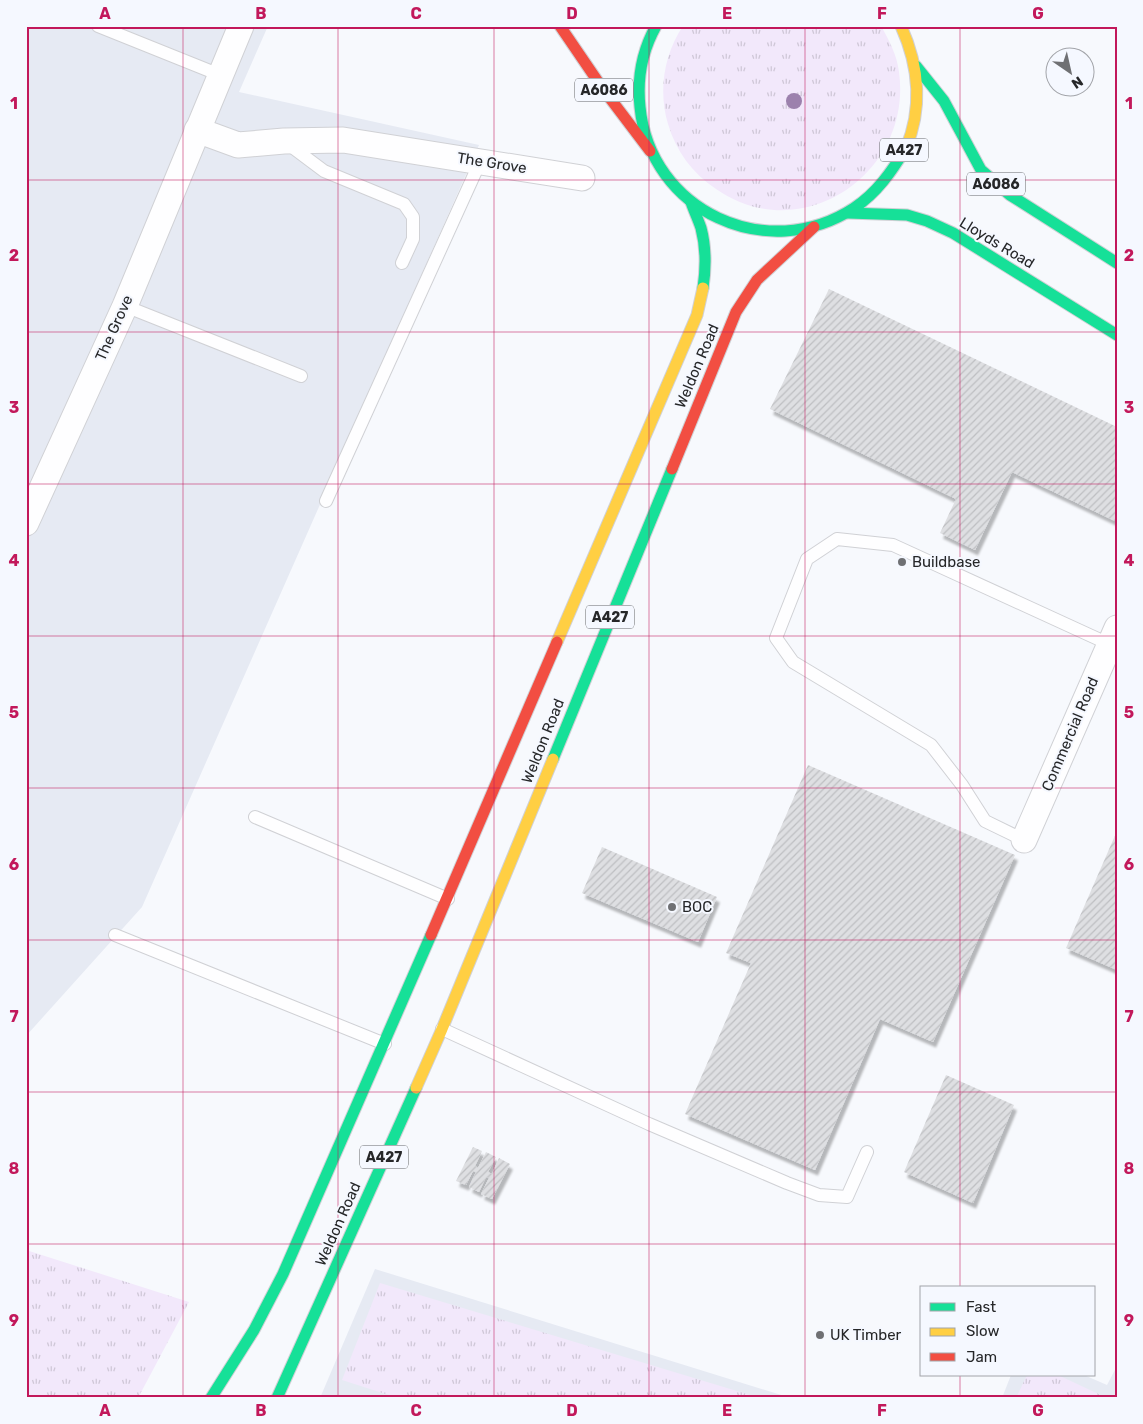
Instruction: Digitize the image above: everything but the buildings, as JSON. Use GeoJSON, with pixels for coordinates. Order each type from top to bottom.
{"type":"FeatureCollection","features":[{"type":"Feature","properties":{"kind":"main road","name":"A6086"},"geometry":{"type":"LineString","coordinates":[[560,26],[603,89],[651,152]]}},
{"type":"Feature","properties":{"kind":"main road","name":"A427"},"geometry":{"type":"LineString","coordinates":[[656,26],[646,46],[638,81],[640,117],[651,152],[668,179],[691,202],[728,224],[771,232],[814,227],[848,213],[876,192],[897,166],[912,134],[918,101],[916,66],[901,26]]}},
{"type":"Feature","properties":{"kind":"main road","name":"A6086"},"geometry":{"type":"LineString","coordinates":[[916,66],[944,101],[982,170],[995,183],[1010,195],[1117,262]]}},
{"type":"Feature","properties":{"kind":"main road","name":"Weldon Road"},"geometry":{"type":"LineString","coordinates":[[211,1398],[254,1330],[283,1274],[448,899],[697,315],[704,278],[704,254],[702,232],[691,202]]}},
{"type":"Feature","properties":{"kind":"main road","name":"Lloyds Road"},"geometry":{"type":"LineString","coordinates":[[848,213],[907,215],[927,221],[944,229],[1117,335]]}},
{"type":"Feature","properties":{"kind":"main road","name":"Weldon Road"},"geometry":{"type":"LineString","coordinates":[[277,1398],[442,1029],[736,312],[756,280],[814,227]]}},
{"type":"Feature","properties":{"kind":"street","name":"The Grove"},"geometry":{"type":"LineString","coordinates":[[26,523],[125,306],[196,130],[241,26]]}},
{"type":"Feature","properties":{"kind":"street","name":"The Grove"},"geometry":{"type":"LineString","coordinates":[[196,130],[238,145],[284,141],[343,140],[582,178]]}},
{"type":"Feature","properties":{"kind":"street","name":"Commercial Road"},"geometry":{"type":"LineString","coordinates":[[1024,840],[1113,636]]}},
{"type":"Feature","properties":{"kind":"lane"},"geometry":{"type":"LineString","coordinates":[[98,26],[220,75]]}},
{"type":"Feature","properties":{"kind":"lane"},"geometry":{"type":"LineString","coordinates":[[284,141],[324,171],[404,204],[413,217],[413,239],[402,263]]}},
{"type":"Feature","properties":{"kind":"lane"},"geometry":{"type":"LineString","coordinates":[[326,501],[480,162]]}},
{"type":"Feature","properties":{"kind":"lane"},"geometry":{"type":"LineString","coordinates":[[125,306],[301,376]]}},
{"type":"Feature","properties":{"kind":"lane"},"geometry":{"type":"LineString","coordinates":[[1024,840],[985,821],[962,785],[931,745],[793,662],[776,638],[807,559],[837,539],[893,545],[1113,636]]}},
{"type":"Feature","properties":{"kind":"lane"},"geometry":{"type":"LineString","coordinates":[[255,817],[448,899]]}},
{"type":"Feature","properties":{"kind":"lane"},"geometry":{"type":"LineString","coordinates":[[115,936],[385,1044]]}},
{"type":"Feature","properties":{"kind":"lane"},"geometry":{"type":"LineString","coordinates":[[442,1029],[648,1124],[778,1180],[819,1195],[847,1197],[866,1152]]}},
{"type":"Feature","properties":{"kind":"shaded area"},"geometry":{"type":"Polygon","coordinates":[[[26,26],[268,26],[239,92],[479,145],[142,907],[26,1036],[26,26]]]}},
{"type":"Feature","properties":{"kind":"shaded area"},"geometry":{"type":"Polygon","coordinates":[[[375,1269],[791,1398],[320,1398],[375,1269]]]}},
{"type":"Feature","properties":{"kind":"shaded area"},"geometry":{"type":"Polygon","coordinates":[[[1117,1366],[1117,1398],[1002,1398],[1011,1376],[1086,1376],[1107,1385],[1117,1366]]]}},
{"type":"Feature","properties":{"kind":"green space"},"geometry":{"type":"Polygon","coordinates":[[[683,26],[881,26],[890,42],[898,66],[899,108],[888,141],[870,169],[845,191],[815,205],[783,210],[749,205],[707,183],[692,169],[680,152],[671,134],[663,99],[667,61],[676,37],[683,26]]]}},
{"type":"Feature","properties":{"kind":"green space"},"geometry":{"type":"Polygon","coordinates":[[[26,1250],[189,1302],[138,1398],[26,1398],[26,1250]]]}},
{"type":"Feature","properties":{"kind":"green space"},"geometry":{"type":"Polygon","coordinates":[[[380,1283],[760,1398],[398,1398],[342,1380],[380,1283]]]}},
{"type":"Feature","properties":{"kind":"green space"},"geometry":{"type":"Polygon","coordinates":[[[1027,1376],[1060,1376],[1107,1398],[1016,1398],[1027,1376]]]}},
{"type":"Feature","properties":{"kind":"traffic: fast"},"geometry":{"type":"LineString","coordinates":[[656,26],[644,55],[639,86],[640,107],[648,144],[665,175],[689,200],[718,218],[751,229],[785,231],[820,224],[854,208],[870,196],[906,148]]}},
{"type":"Feature","properties":{"kind":"traffic: fast"},"geometry":{"type":"LineString","coordinates":[[916,66],[944,101],[981,170],[1010,195],[1117,263]]}},
{"type":"Feature","properties":{"kind":"traffic: fast"},"geometry":{"type":"LineString","coordinates":[[691,202],[701,228],[705,250],[703,288]]}},
{"type":"Feature","properties":{"kind":"traffic: fast"},"geometry":{"type":"LineString","coordinates":[[848,213],[907,215],[927,221],[953,233],[1117,335]]}},
{"type":"Feature","properties":{"kind":"traffic: fast"},"geometry":{"type":"LineString","coordinates":[[553,759],[672,469]]}},
{"type":"Feature","properties":{"kind":"traffic: fast"},"geometry":{"type":"LineString","coordinates":[[211,1398],[254,1330],[283,1274],[431,935]]}},
{"type":"Feature","properties":{"kind":"traffic: fast"},"geometry":{"type":"LineString","coordinates":[[277,1398],[416,1088]]}},
{"type":"Feature","properties":{"kind":"traffic: slow"},"geometry":{"type":"LineString","coordinates":[[901,26],[912,56],[917,87],[915,117],[906,148]]}},
{"type":"Feature","properties":{"kind":"traffic: slow"},"geometry":{"type":"LineString","coordinates":[[557,642],[697,315],[703,288]]}},
{"type":"Feature","properties":{"kind":"traffic: slow"},"geometry":{"type":"LineString","coordinates":[[416,1088],[553,759]]}},
{"type":"Feature","properties":{"kind":"traffic: jam"},"geometry":{"type":"LineString","coordinates":[[560,26],[603,89],[650,151]]}},
{"type":"Feature","properties":{"kind":"traffic: jam"},"geometry":{"type":"LineString","coordinates":[[672,469],[736,312],[757,280],[814,227]]}},
{"type":"Feature","properties":{"kind":"traffic: jam"},"geometry":{"type":"LineString","coordinates":[[431,935],[557,642]]}},
{"type":"Feature","properties":{"kind":"place","name":"Buildbase"},"geometry":{"type":"Point","coordinates":[902,562]}},
{"type":"Feature","properties":{"kind":"place","name":"BOC"},"geometry":{"type":"Point","coordinates":[672,907]}},
{"type":"Feature","properties":{"kind":"place","name":"UK Timber"},"geometry":{"type":"Point","coordinates":[820,1335]}}]}
